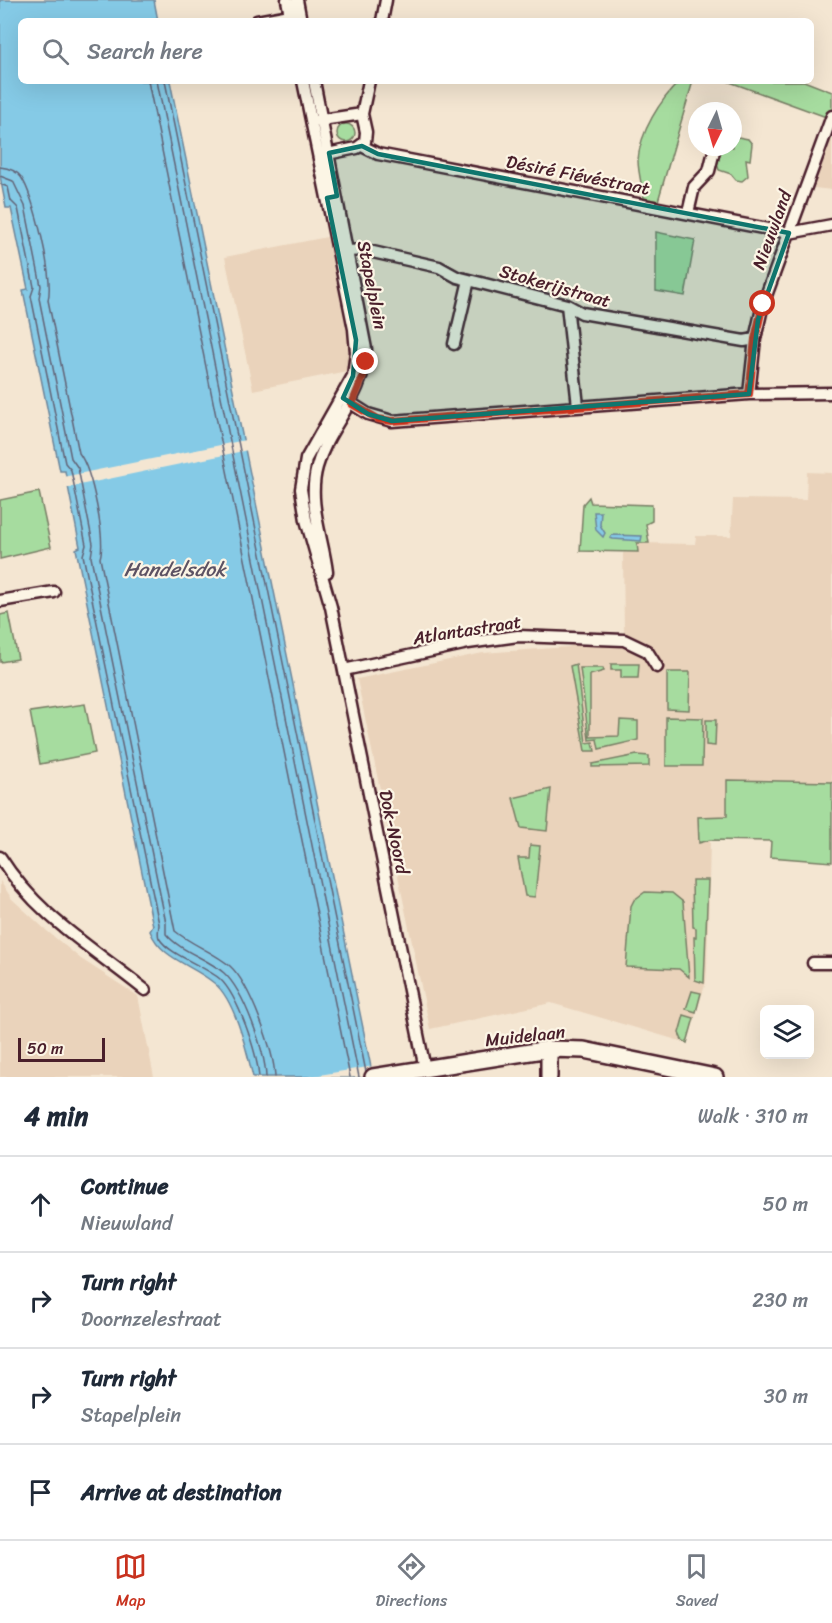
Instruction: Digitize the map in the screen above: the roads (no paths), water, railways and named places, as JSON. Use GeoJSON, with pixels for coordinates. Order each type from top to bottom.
{"type":"FeatureCollection","features":[{"type":"Feature","properties":{"kind":"main road","name":"Muidelaan"},"geometry":{"type":"LineString","coordinates":[[373,1077],[549,1049],[584,1050],[715,1077]]}},
{"type":"Feature","properties":{"kind":"main road"},"geometry":{"type":"LineString","coordinates":[[549,1049],[549,1077]]}},
{"type":"Feature","properties":{"kind":"street"},"geometry":{"type":"LineString","coordinates":[[287,0],[291,18]]}},
{"type":"Feature","properties":{"kind":"street"},"geometry":{"type":"LineString","coordinates":[[297,0],[300,18]]}},
{"type":"Feature","properties":{"kind":"street"},"geometry":{"type":"LineString","coordinates":[[383,18],[386,0]]}},
{"type":"Feature","properties":{"kind":"street"},"geometry":{"type":"LineString","coordinates":[[304,84],[317,121]]}},
{"type":"Feature","properties":{"kind":"street"},"geometry":{"type":"LineString","coordinates":[[314,84],[317,121]]}},
{"type":"Feature","properties":{"kind":"street"},"geometry":{"type":"LineString","coordinates":[[323,154],[362,146],[366,137],[362,114],[368,84]]}},
{"type":"Feature","properties":{"kind":"street"},"geometry":{"type":"LineString","coordinates":[[317,121],[362,114]]}},
{"type":"Feature","properties":{"kind":"street","name":"Nieuwland"},"geometry":{"type":"LineString","coordinates":[[749,394],[755,339],[763,304],[832,116]]}},
{"type":"Feature","properties":{"kind":"street","name":"Stapelplein"},"geometry":{"type":"LineString","coordinates":[[314,482],[321,454],[347,401],[353,376],[356,340],[317,121]]}},
{"type":"Feature","properties":{"kind":"street","name":"Désiré Fiévéstraat"},"geometry":{"type":"LineString","coordinates":[[362,146],[378,154],[789,233]]}},
{"type":"Feature","properties":{"kind":"street"},"geometry":{"type":"LineString","coordinates":[[688,213],[694,187],[709,171],[713,156]]}},
{"type":"Feature","properties":{"kind":"street","name":"Stapelplein"},"geometry":{"type":"LineString","coordinates":[[302,481],[311,450],[363,377],[366,349],[348,251],[332,197]]}},
{"type":"Feature","properties":{"kind":"street"},"geometry":{"type":"LineString","coordinates":[[789,233],[832,225]]}},
{"type":"Feature","properties":{"kind":"street","name":"Stokerijstraat"},"geometry":{"type":"LineString","coordinates":[[348,251],[364,250],[439,267],[457,277],[567,304],[582,314],[744,341],[755,339]]}},
{"type":"Feature","properties":{"kind":"street"},"geometry":{"type":"LineString","coordinates":[[454,344],[469,280]]}},
{"type":"Feature","properties":{"kind":"street"},"geometry":{"type":"LineString","coordinates":[[567,304],[578,406]]}},
{"type":"Feature","properties":{"kind":"street"},"geometry":{"type":"LineString","coordinates":[[347,401],[378,419],[392,421],[749,394],[832,393]]}},
{"type":"Feature","properties":{"kind":"street","name":"Dok-Noord"},"geometry":{"type":"LineString","coordinates":[[302,481],[306,520],[330,601],[424,1069]]}},
{"type":"Feature","properties":{"kind":"street","name":"Dok-Noord"},"geometry":{"type":"LineString","coordinates":[[314,482],[315,510],[327,569],[330,601]]}},
{"type":"Feature","properties":{"kind":"street"},"geometry":{"type":"LineString","coordinates":[[0,602],[54,592]]}},
{"type":"Feature","properties":{"kind":"street","name":"Atlantastraat"},"geometry":{"type":"LineString","coordinates":[[344,670],[468,643],[518,636],[624,640],[647,651],[657,667]]}},
{"type":"Feature","properties":{"kind":"street"},"geometry":{"type":"LineString","coordinates":[[0,857],[11,875],[52,920],[145,990]]}},
{"type":"Feature","properties":{"kind":"street"},"geometry":{"type":"LineString","coordinates":[[813,963],[832,963]]}},
{"type":"Feature","properties":{"kind":"water","name":"Handelsdok"},"geometry":{"type":"Polygon","coordinates":[[[0,0],[154,0],[157,18],[18,18],[18,84],[171,84],[373,1077],[253,1077],[234,1013],[221,991],[206,977],[170,955],[155,941],[150,931],[153,926],[76,549],[80,547],[65,471],[60,471],[23,290],[28,289],[11,208],[6,208],[0,176],[0,0]]]}},
{"type":"Feature","properties":{"kind":"water"},"geometry":{"type":"Polygon","coordinates":[[[594,512],[601,512],[600,525],[605,533],[603,537],[596,530],[594,512]]]}},
{"type":"Feature","properties":{"kind":"water"},"geometry":{"type":"Polygon","coordinates":[[[612,535],[642,536],[641,541],[613,539],[610,538],[612,535]]]}}]}
